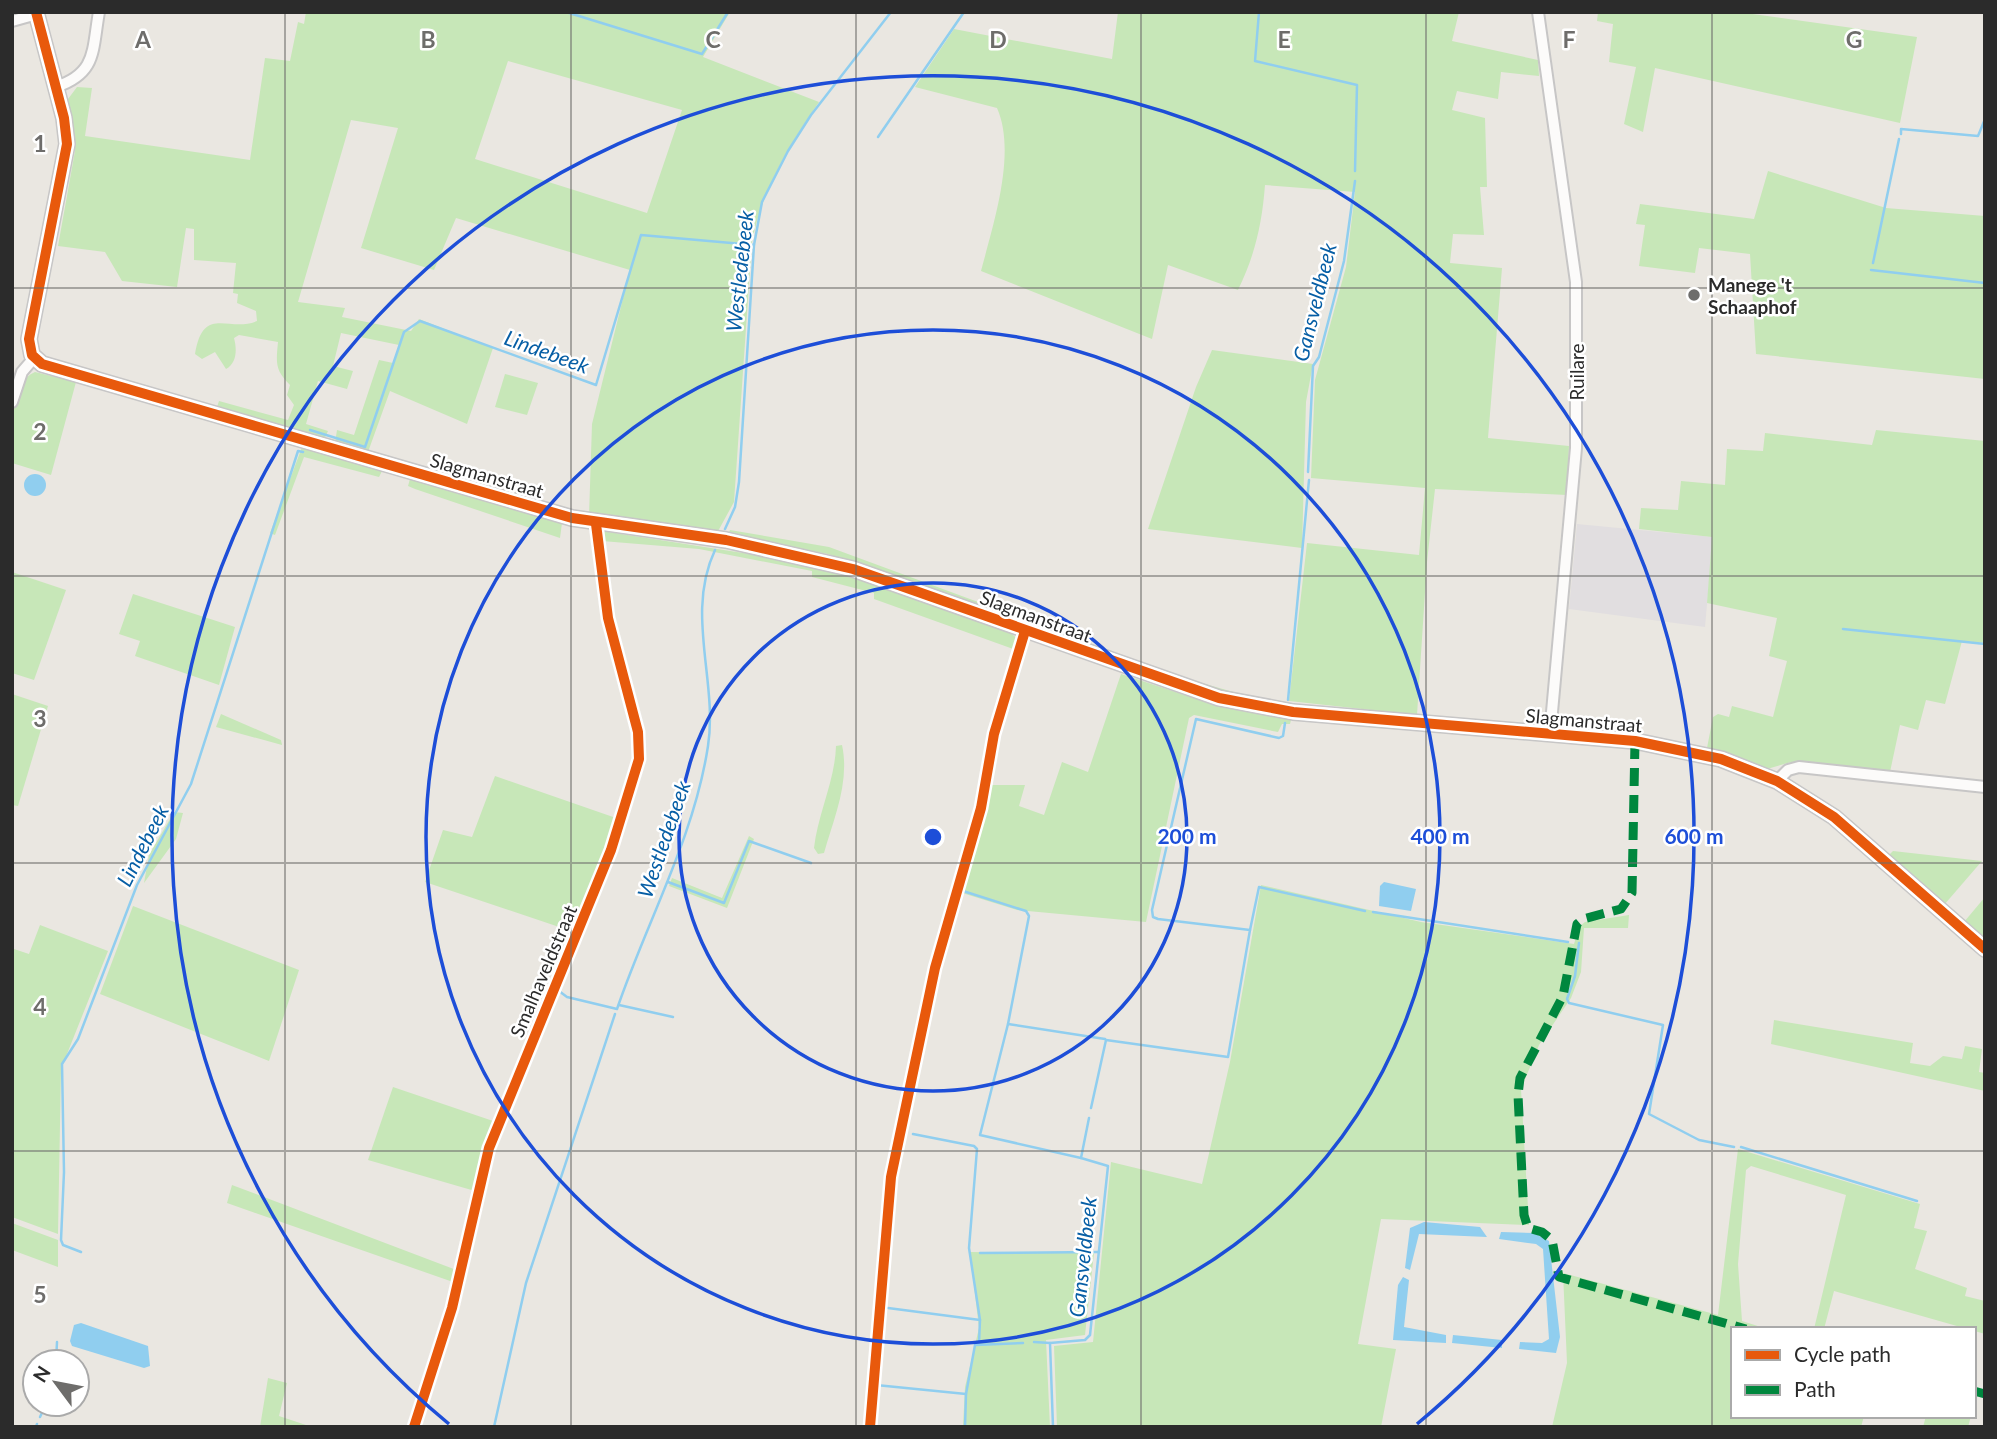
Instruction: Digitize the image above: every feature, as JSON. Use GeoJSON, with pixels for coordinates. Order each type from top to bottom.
{"type":"FeatureCollection","features":[{"type":"Feature","properties":{"kind":"main road"},"geometry":{"type":"LineString","coordinates":[[34,358],[29,339],[67,144],[56,87],[36,13]]}},
{"type":"Feature","properties":{"kind":"main road","name":"Slagmanstraat"},"geometry":{"type":"LineString","coordinates":[[34,358],[61,370],[596,523],[726,540],[842,565],[1219,698],[1293,712],[1550,734],[1682,749],[1738,764],[1777,781],[1856,835],[1985,949]]}},
{"type":"Feature","properties":{"kind":"street"},"geometry":{"type":"LineString","coordinates":[[56,87],[76,79],[87,69],[99,12]]}},
{"type":"Feature","properties":{"kind":"street","name":"Ruilare"},"geometry":{"type":"LineString","coordinates":[[1538,12],[1576,282],[1576,448],[1550,734]]}},
{"type":"Feature","properties":{"kind":"street"},"geometry":{"type":"LineString","coordinates":[[12,21],[36,13]]}},
{"type":"Feature","properties":{"kind":"street"},"geometry":{"type":"LineString","coordinates":[[12,402],[22,372],[34,358]]}},
{"type":"Feature","properties":{"kind":"street","name":"Smalhaveldstraat"},"geometry":{"type":"LineString","coordinates":[[414,1427],[452,1308],[489,1148],[611,850],[639,759],[638,732],[608,618],[596,523]]}},
{"type":"Feature","properties":{"kind":"street"},"geometry":{"type":"LineString","coordinates":[[1777,781],[1788,770],[1799,767],[1985,786]]}},
{"type":"Feature","properties":{"kind":"shaded area"},"geometry":{"type":"Polygon","coordinates":[[[1577,524],[1713,537],[1705,627],[1569,609],[1577,524]]]}},
{"type":"Feature","properties":{"kind":"green space"},"geometry":{"type":"Polygon","coordinates":[[[306,12],[730,12],[703,57],[819,102],[778,168],[763,203],[752,241],[734,502],[717,533],[589,517],[592,424],[630,270],[456,218],[434,270],[361,248],[398,128],[351,120],[298,302],[345,308],[342,317],[411,331],[419,319],[493,348],[467,424],[390,391],[368,452],[335,443],[337,430],[354,435],[379,360],[393,363],[399,345],[341,333],[333,366],[353,371],[347,389],[318,381],[306,424],[328,431],[324,440],[216,410],[219,401],[288,420],[294,405],[287,395],[290,385],[278,366],[278,342],[239,335],[234,338],[234,359],[226,369],[215,352],[202,359],[195,354],[204,329],[211,325],[247,324],[257,321],[256,311],[237,303],[238,294],[233,293],[236,263],[194,260],[194,229],[186,228],[177,287],[122,281],[105,252],[58,246],[75,151],[68,99],[77,87],[92,88],[85,136],[250,160],[265,58],[290,61],[298,22],[304,24],[306,12]],[[508,61],[475,159],[647,213],[682,110],[508,61]]]}},
{"type":"Feature","properties":{"kind":"green space"},"geometry":{"type":"Polygon","coordinates":[[[1118,12],[1459,12],[1452,41],[1538,60],[1539,76],[1501,72],[1498,99],[1457,91],[1452,110],[1485,118],[1487,187],[1480,187],[1484,235],[1453,234],[1450,263],[1502,268],[1488,438],[1569,446],[1567,495],[1435,489],[1427,562],[1417,715],[1289,701],[1307,543],[1419,555],[1425,488],[1311,478],[1315,380],[1346,267],[1355,192],[1265,185],[1257,239],[1238,290],[1168,265],[1152,339],[981,271],[997,211],[1004,167],[1003,126],[997,108],[915,87],[954,29],[1112,59],[1118,12]]]}},
{"type":"Feature","properties":{"kind":"green space"},"geometry":{"type":"Polygon","coordinates":[[[1598,12],[1738,12],[1917,37],[1900,123],[1655,68],[1643,132],[1624,124],[1636,67],[1609,62],[1613,24],[1597,21],[1598,12]]]}},
{"type":"Feature","properties":{"kind":"green space"},"geometry":{"type":"Polygon","coordinates":[[[1768,171],[1886,208],[1985,216],[1985,379],[1756,354],[1750,254],[1699,248],[1695,273],[1639,266],[1645,225],[1636,224],[1640,204],[1754,219],[1768,171]]]}},
{"type":"Feature","properties":{"kind":"green space"},"geometry":{"type":"Polygon","coordinates":[[[1212,350],[1313,364],[1306,402],[1302,548],[1148,529],[1196,387],[1212,350]]]}},
{"type":"Feature","properties":{"kind":"green space"},"geometry":{"type":"Polygon","coordinates":[[[35,372],[76,382],[51,475],[12,463],[12,427],[16,399],[26,378],[35,372]]]}},
{"type":"Feature","properties":{"kind":"green space"},"geometry":{"type":"Polygon","coordinates":[[[505,374],[538,383],[527,415],[495,407],[505,374]]]}},
{"type":"Feature","properties":{"kind":"green space"},"geometry":{"type":"Polygon","coordinates":[[[1876,430],[1985,441],[1985,643],[1962,641],[1945,704],[1926,700],[1918,730],[1900,725],[1890,772],[1791,762],[1767,769],[1707,748],[1713,717],[1718,714],[1729,717],[1732,706],[1773,717],[1787,661],[1769,656],[1777,618],[1707,603],[1712,537],[1639,529],[1641,508],[1678,510],[1681,481],[1725,485],[1727,449],[1763,451],[1765,433],[1872,445],[1876,430]]]}},
{"type":"Feature","properties":{"kind":"green space"},"geometry":{"type":"Polygon","coordinates":[[[302,447],[382,471],[379,477],[304,457],[275,535],[270,533],[302,447]]]}},
{"type":"Feature","properties":{"kind":"green space"},"geometry":{"type":"Polygon","coordinates":[[[410,479],[562,523],[560,538],[415,489],[408,486],[410,479]]]}},
{"type":"Feature","properties":{"kind":"green space"},"geometry":{"type":"Polygon","coordinates":[[[730,530],[829,547],[1184,678],[1251,697],[1284,702],[1283,705],[1218,693],[828,554],[728,535],[730,530]]]}},
{"type":"Feature","properties":{"kind":"green space"},"geometry":{"type":"Polygon","coordinates":[[[602,531],[814,564],[875,582],[1008,631],[1018,639],[1016,650],[874,599],[874,593],[812,577],[812,571],[699,549],[602,541],[602,531]]]}},
{"type":"Feature","properties":{"kind":"green space"},"geometry":{"type":"Polygon","coordinates":[[[12,572],[66,590],[34,680],[12,673],[12,572]]]}},
{"type":"Feature","properties":{"kind":"green space"},"geometry":{"type":"Polygon","coordinates":[[[133,594],[235,627],[219,685],[135,656],[140,641],[119,634],[133,594]]]}},
{"type":"Feature","properties":{"kind":"green space"},"geometry":{"type":"Polygon","coordinates":[[[1121,674],[1221,707],[1291,720],[1290,724],[1282,724],[1278,732],[1194,715],[1189,718],[1146,922],[1017,910],[959,892],[988,785],[1025,785],[1019,806],[1044,815],[1062,762],[1088,772],[1121,674]]]}},
{"type":"Feature","properties":{"kind":"green space"},"geometry":{"type":"Polygon","coordinates":[[[12,694],[48,706],[18,806],[12,805],[12,694]]]}},
{"type":"Feature","properties":{"kind":"green space"},"geometry":{"type":"Polygon","coordinates":[[[221,714],[281,740],[282,745],[216,727],[221,714]]]}},
{"type":"Feature","properties":{"kind":"green space"},"geometry":{"type":"Polygon","coordinates":[[[842,745],[844,773],[840,800],[824,853],[818,854],[814,848],[816,835],[833,772],[836,746],[842,745]]]}},
{"type":"Feature","properties":{"kind":"green space"},"geometry":{"type":"Polygon","coordinates":[[[495,776],[616,818],[574,932],[425,882],[443,830],[472,837],[495,776]]]}},
{"type":"Feature","properties":{"kind":"green space"},"geometry":{"type":"Polygon","coordinates":[[[174,812],[183,813],[176,839],[144,883],[149,855],[174,812]]]}},
{"type":"Feature","properties":{"kind":"green space"},"geometry":{"type":"Polygon","coordinates":[[[749,836],[754,839],[727,908],[669,886],[672,878],[722,898],[749,836]]]}},
{"type":"Feature","properties":{"kind":"green space"},"geometry":{"type":"Polygon","coordinates":[[[1893,851],[1982,861],[1944,905],[1889,855],[1893,851]]]}},
{"type":"Feature","properties":{"kind":"green space"},"geometry":{"type":"Polygon","coordinates":[[[1261,885],[1421,922],[1574,944],[1579,927],[1585,922],[1629,915],[1628,928],[1584,928],[1581,972],[1571,998],[1539,1045],[1521,1089],[1529,1225],[1381,1219],[1358,1344],[1396,1349],[1381,1427],[1057,1427],[1054,1346],[1093,1342],[1111,1162],[1202,1184],[1230,1062],[1261,885]]]}},
{"type":"Feature","properties":{"kind":"green space"},"geometry":{"type":"Polygon","coordinates":[[[1985,897],[1985,935],[1982,938],[1964,922],[1985,897]]]}},
{"type":"Feature","properties":{"kind":"green space"},"geometry":{"type":"Polygon","coordinates":[[[133,906],[299,970],[269,1061],[100,994],[133,906]]]}},
{"type":"Feature","properties":{"kind":"green space"},"geometry":{"type":"Polygon","coordinates":[[[40,925],[108,951],[61,1069],[58,1234],[12,1217],[12,952],[14,949],[29,954],[40,925]]]}},
{"type":"Feature","properties":{"kind":"green space"},"geometry":{"type":"Polygon","coordinates":[[[1774,1020],[1913,1043],[1910,1063],[1930,1066],[1943,1056],[1962,1059],[1965,1046],[1982,1049],[1979,1072],[1985,1073],[1985,1091],[1771,1044],[1774,1020]]]}},
{"type":"Feature","properties":{"kind":"green space"},"geometry":{"type":"Polygon","coordinates":[[[393,1087],[496,1122],[475,1191],[368,1160],[393,1087]]]}},
{"type":"Feature","properties":{"kind":"green space"},"geometry":{"type":"Polygon","coordinates":[[[1738,1149],[1920,1204],[1914,1228],[1927,1231],[1915,1269],[1967,1288],[1965,1296],[1985,1301],[1985,1334],[1976,1331],[1976,1327],[1960,1327],[1834,1291],[1825,1327],[1814,1327],[1846,1195],[1751,1166],[1746,1170],[1738,1264],[1742,1321],[1761,1327],[1731,1327],[1731,1418],[1863,1418],[1861,1427],[1552,1427],[1567,1363],[1563,1273],[1718,1315],[1738,1149]]]}},
{"type":"Feature","properties":{"kind":"green space"},"geometry":{"type":"Polygon","coordinates":[[[232,1185],[459,1271],[455,1286],[464,1288],[456,1320],[444,1318],[453,1282],[227,1203],[232,1185]]]}},
{"type":"Feature","properties":{"kind":"green space"},"geometry":{"type":"Polygon","coordinates":[[[12,1223],[58,1240],[58,1267],[12,1250],[12,1223]]]}},
{"type":"Feature","properties":{"kind":"green space"},"geometry":{"type":"Polygon","coordinates":[[[970,1252],[1094,1253],[1085,1335],[1046,1340],[1050,1427],[963,1427],[965,1387],[979,1328],[970,1252]]]}},
{"type":"Feature","properties":{"kind":"green space"},"geometry":{"type":"Polygon","coordinates":[[[268,1378],[287,1383],[279,1416],[312,1427],[260,1427],[268,1378]]]}},
{"type":"Feature","properties":{"kind":"green space"},"geometry":{"type":"Polygon","coordinates":[[[1925,1418],[1970,1418],[1968,1427],[1923,1427],[1925,1418]]]}},
{"type":"Feature","properties":{"kind":"water"},"geometry":{"type":"Polygon","coordinates":[[[35,474],[45,481],[46,485],[39,495],[35,496],[25,489],[24,485],[31,475],[35,474]]]}},
{"type":"Feature","properties":{"kind":"water"},"geometry":{"type":"Polygon","coordinates":[[[1384,882],[1416,889],[1411,911],[1379,906],[1380,886],[1384,882]]]}},
{"type":"Feature","properties":{"kind":"water"},"geometry":{"type":"Polygon","coordinates":[[[1424,1222],[1480,1227],[1487,1237],[1419,1234],[1410,1270],[1405,1268],[1410,1228],[1424,1222]]]}},
{"type":"Feature","properties":{"kind":"water"},"geometry":{"type":"Polygon","coordinates":[[[1501,1232],[1534,1233],[1549,1241],[1560,1337],[1556,1353],[1519,1349],[1520,1342],[1542,1343],[1549,1339],[1543,1249],[1536,1244],[1499,1239],[1501,1232]]]}},
{"type":"Feature","properties":{"kind":"water"},"geometry":{"type":"Polygon","coordinates":[[[1403,1277],[1409,1280],[1404,1327],[1446,1335],[1446,1343],[1393,1340],[1398,1285],[1403,1277]]]}},
{"type":"Feature","properties":{"kind":"water"},"geometry":{"type":"Polygon","coordinates":[[[81,1323],[148,1346],[150,1366],[144,1368],[91,1352],[91,1348],[72,1346],[70,1341],[74,1325],[81,1323]]]}},
{"type":"Feature","properties":{"kind":"water"},"geometry":{"type":"Polygon","coordinates":[[[1453,1335],[1502,1340],[1502,1348],[1452,1343],[1453,1335]]]}},
{"type":"Feature","properties":{"kind":"waterway"},"geometry":{"type":"LineString","coordinates":[[566,12],[702,54],[728,12]]}},
{"type":"Feature","properties":{"kind":"waterway","name":"Westledebeek"},"geometry":{"type":"LineString","coordinates":[[725,529],[735,507],[739,482],[754,245],[762,202],[788,151],[811,115],[891,12]]}},
{"type":"Feature","properties":{"kind":"waterway"},"geometry":{"type":"LineString","coordinates":[[878,137],[964,12]]}},
{"type":"Feature","properties":{"kind":"waterway","name":"Gansveldbeek"},"geometry":{"type":"LineString","coordinates":[[1259,12],[1255,61],[1357,85],[1355,171]]}},
{"type":"Feature","properties":{"kind":"waterway"},"geometry":{"type":"LineString","coordinates":[[1901,134],[1901,129],[1978,136],[1985,119]]}},
{"type":"Feature","properties":{"kind":"waterway"},"geometry":{"type":"LineString","coordinates":[[1873,263],[1899,139]]}},
{"type":"Feature","properties":{"kind":"waterway","name":"Gansveldbeek"},"geometry":{"type":"LineString","coordinates":[[1308,472],[1313,366],[1319,357],[1344,261],[1355,181]]}},
{"type":"Feature","properties":{"kind":"waterway","name":"Lindebeek"},"geometry":{"type":"LineString","coordinates":[[310,430],[365,447],[404,332],[420,321],[596,385],[641,235],[754,245]]}},
{"type":"Feature","properties":{"kind":"waterway"},"geometry":{"type":"LineString","coordinates":[[1871,270],[1985,283]]}},
{"type":"Feature","properties":{"kind":"waterway","name":"Lindebeek"},"geometry":{"type":"LineString","coordinates":[[81,1252],[63,1245],[61,1240],[64,1172],[62,1064],[78,1039],[137,885],[191,784],[298,451],[303,452]]}},
{"type":"Feature","properties":{"kind":"waterway","name":"Gansveldbeek"},"geometry":{"type":"LineString","coordinates":[[1288,700],[1309,480]]}},
{"type":"Feature","properties":{"kind":"waterway","name":"Westledebeek"},"geometry":{"type":"LineString","coordinates":[[559,991],[567,997],[617,1009],[681,846],[692,814],[708,746],[709,697],[702,623],[706,574],[715,550]]}},
{"type":"Feature","properties":{"kind":"waterway"},"geometry":{"type":"LineString","coordinates":[[1843,629],[1985,644]]}},
{"type":"Feature","properties":{"kind":"waterway","name":"Gansveldbeek"},"geometry":{"type":"LineString","coordinates":[[1091,1108],[1106,1040],[1228,1057],[1250,930],[1158,919],[1153,917],[1152,910],[1196,719],[1279,738],[1283,736],[1285,723]]}},
{"type":"Feature","properties":{"kind":"waterway"},"geometry":{"type":"LineString","coordinates":[[668,882],[724,903],[749,841],[811,863]]}},
{"type":"Feature","properties":{"kind":"waterway"},"geometry":{"type":"LineString","coordinates":[[1250,930],[1259,887],[1365,911]]}},
{"type":"Feature","properties":{"kind":"waterway"},"geometry":{"type":"LineString","coordinates":[[963,891],[1026,911],[1029,916],[1008,1024],[980,1135],[1081,1158]]}},
{"type":"Feature","properties":{"kind":"waterway"},"geometry":{"type":"LineString","coordinates":[[1373,912],[1568,942]]}},
{"type":"Feature","properties":{"kind":"waterway"},"geometry":{"type":"LineString","coordinates":[[1579,943],[1575,976],[1567,999],[1569,1003],[1663,1025],[1649,1114],[1699,1140],[1734,1147]]}},
{"type":"Feature","properties":{"kind":"waterway"},"geometry":{"type":"LineString","coordinates":[[619,1005],[673,1017]]}},
{"type":"Feature","properties":{"kind":"waterway","name":"Westledebeek"},"geometry":{"type":"LineString","coordinates":[[494,1427],[526,1283],[615,1014]]}},
{"type":"Feature","properties":{"kind":"waterway"},"geometry":{"type":"LineString","coordinates":[[1008,1024],[1105,1039]]}},
{"type":"Feature","properties":{"kind":"waterway","name":"Gansveldbeek"},"geometry":{"type":"LineString","coordinates":[[1053,1427],[1050,1343],[1085,1340],[1090,1335],[1108,1166],[1081,1158],[1089,1118]]}},
{"type":"Feature","properties":{"kind":"waterway"},"geometry":{"type":"LineString","coordinates":[[913,1134],[974,1146],[977,1149],[969,1248],[980,1320]]}},
{"type":"Feature","properties":{"kind":"waterway"},"geometry":{"type":"LineString","coordinates":[[1741,1147],[1917,1201]]}},
{"type":"Feature","properties":{"kind":"waterway"},"geometry":{"type":"LineString","coordinates":[[980,1253],[1099,1252]]}},
{"type":"Feature","properties":{"kind":"waterway"},"geometry":{"type":"LineString","coordinates":[[888,1308],[980,1320],[979,1343]]}},
{"type":"Feature","properties":{"kind":"waterway","name":"Lindebeek"},"geometry":{"type":"LineString","coordinates":[[57,1342],[57,1348]]}},
{"type":"Feature","properties":{"kind":"waterway"},"geometry":{"type":"LineString","coordinates":[[1034,1342],[1050,1343]]}},
{"type":"Feature","properties":{"kind":"waterway"},"geometry":{"type":"LineString","coordinates":[[876,1385],[966,1394],[975,1345],[1023,1343]]}},
{"type":"Feature","properties":{"kind":"waterway"},"geometry":{"type":"LineString","coordinates":[[965,1427],[966,1394]]}},
{"type":"Feature","properties":{"kind":"marked path"},"geometry":{"type":"LineString","coordinates":[[1635,741],[1632,893],[1621,909],[1583,919],[1577,924],[1563,996],[1520,1078],[1518,1095],[1524,1215],[1528,1228],[1542,1232],[1552,1240],[1559,1277],[1739,1327]]}},
{"type":"Feature","properties":{"kind":"marked path"},"geometry":{"type":"LineString","coordinates":[[1976,1392],[1985,1394]]}},
{"type":"Feature","properties":{"kind":"cycle path"},"geometry":{"type":"LineString","coordinates":[[36,12],[64,118],[67,144],[29,339],[32,355],[42,364],[572,518],[726,540],[853,569],[1219,698],[1293,712],[1635,741],[1721,759],[1777,781],[1834,817],[1985,949]]}},
{"type":"Feature","properties":{"kind":"cycle path"},"geometry":{"type":"LineString","coordinates":[[414,1427],[452,1308],[489,1148],[611,850],[639,759],[638,732],[608,618],[596,524]]}},
{"type":"Feature","properties":{"kind":"cycle path"},"geometry":{"type":"LineString","coordinates":[[870,1427],[891,1177],[935,968],[981,808],[994,734],[1025,631]]}},
{"type":"Feature","properties":{"kind":"place","name":"Manege 't Schaaphof"},"geometry":{"type":"Point","coordinates":[1694,295]}}]}
